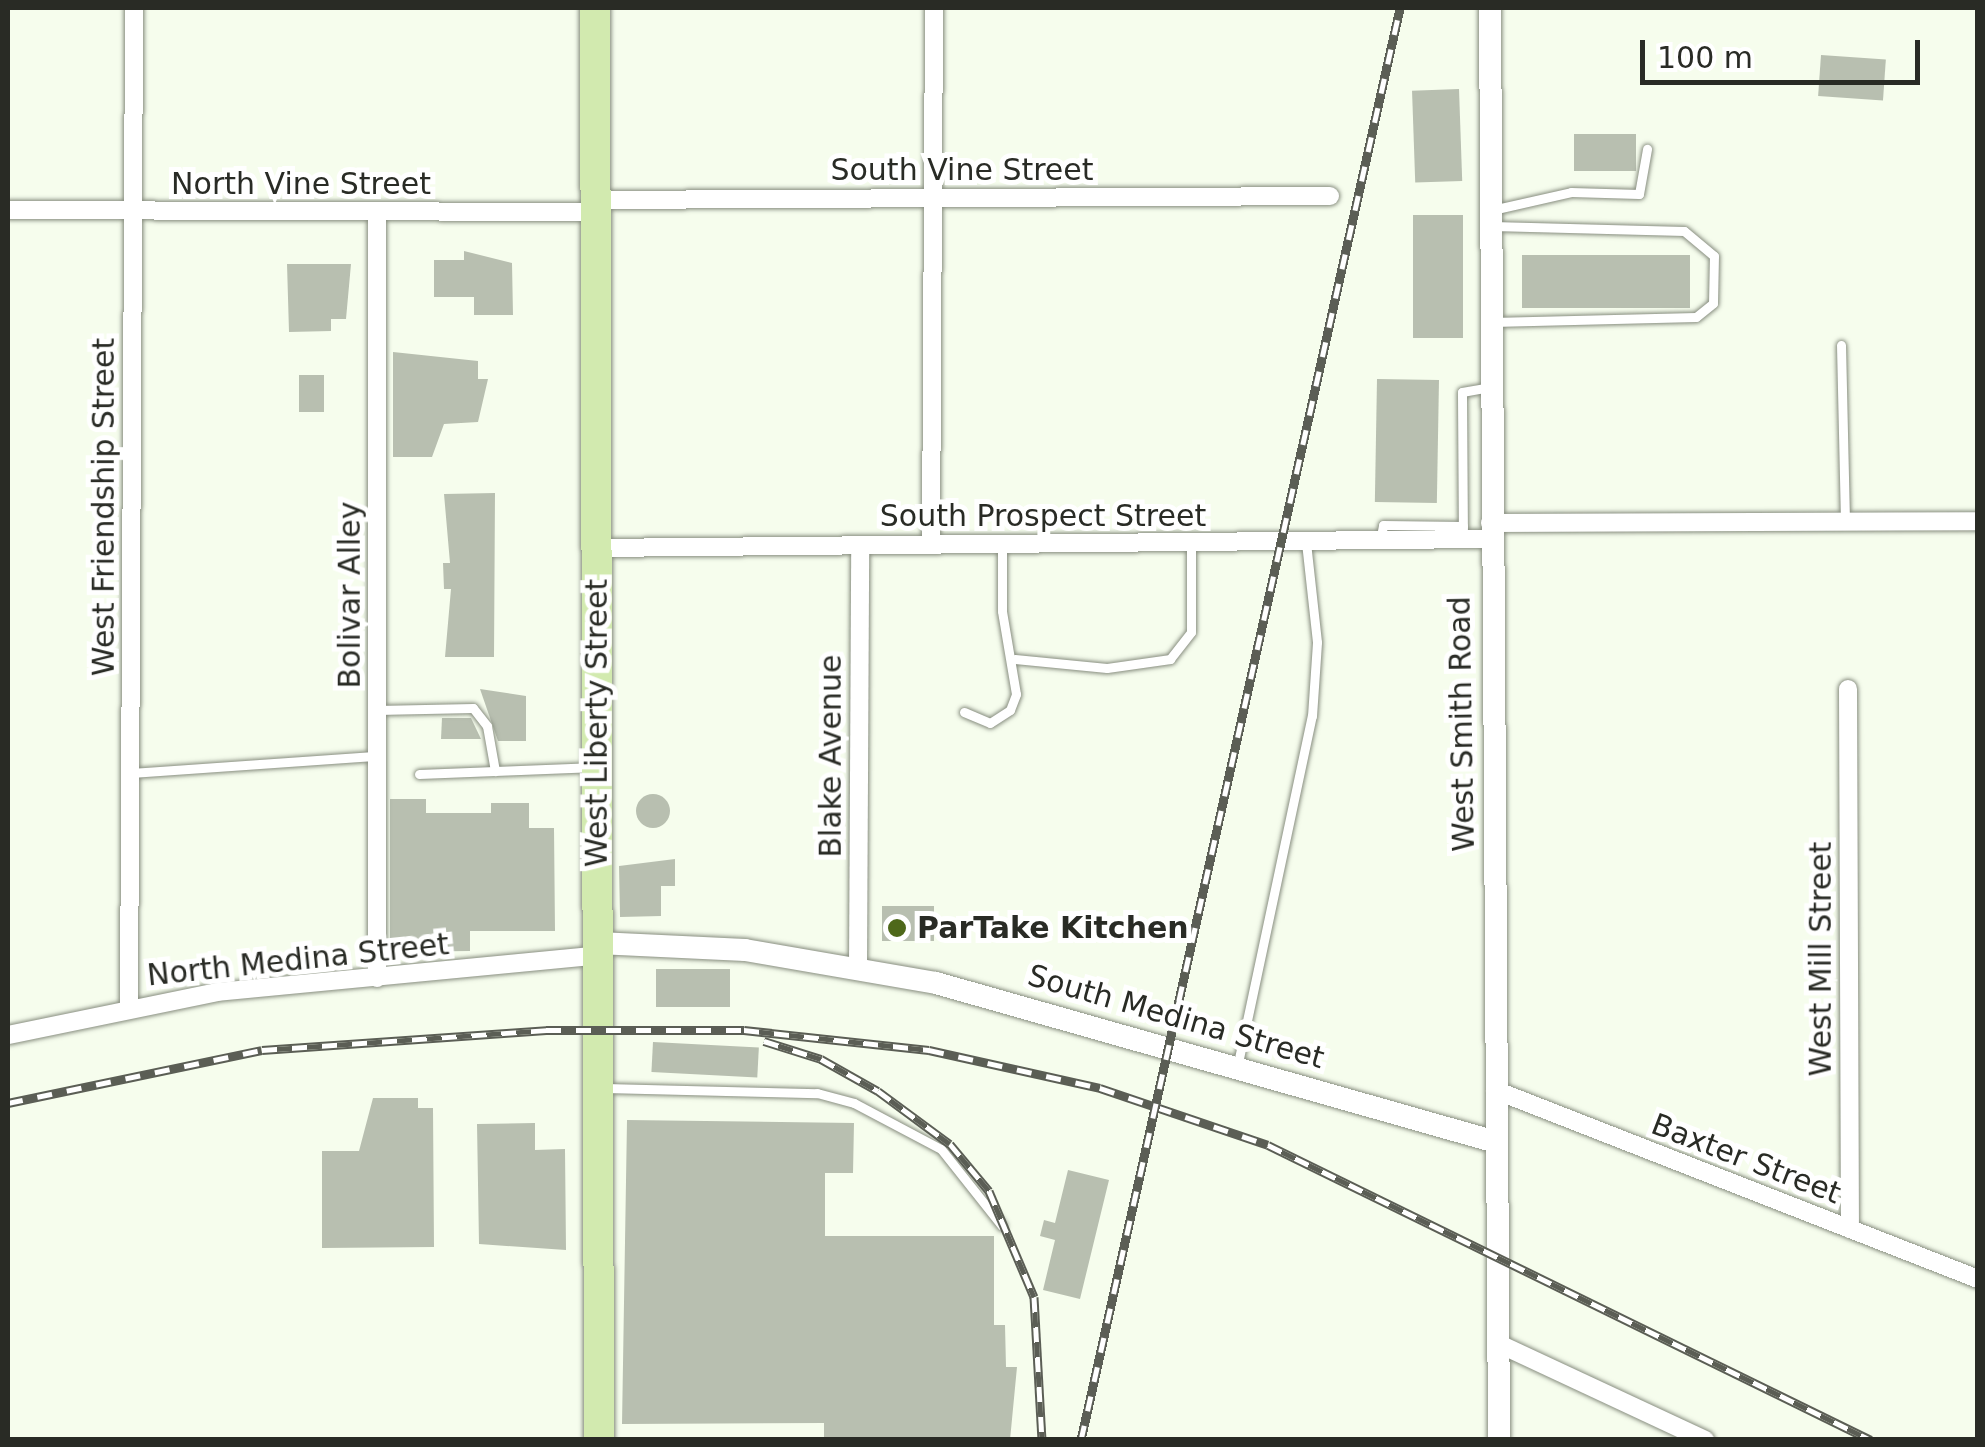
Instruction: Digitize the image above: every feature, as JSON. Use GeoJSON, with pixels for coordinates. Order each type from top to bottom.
{"type":"FeatureCollection","features":[{"type":"Feature","properties":{"kind":"highway","name":"West Liberty Street"},"geometry":{"type":"LineString","coordinates":[[595,8],[599,1440]]}},
{"type":"Feature","properties":{"kind":"street","name":"West Friendship Street"},"geometry":{"type":"LineString","coordinates":[[129,1007],[134,8]]}},
{"type":"Feature","properties":{"kind":"street"},"geometry":{"type":"LineString","coordinates":[[931,544],[934,8]]}},
{"type":"Feature","properties":{"kind":"street","name":"West Smith Road"},"geometry":{"type":"LineString","coordinates":[[1490,8],[1490,531],[1499,1440]]}},
{"type":"Feature","properties":{"kind":"street","name":"South Vine Street"},"geometry":{"type":"LineString","coordinates":[[594,206],[933,198],[1330,196]]}},
{"type":"Feature","properties":{"kind":"street","name":"North Vine Street"},"geometry":{"type":"LineString","coordinates":[[8,210],[377,211],[594,206]]}},
{"type":"Feature","properties":{"kind":"street","name":"Bolivar Alley"},"geometry":{"type":"LineString","coordinates":[[377,211],[378,978]]}},
{"type":"Feature","properties":{"kind":"street","name":"South Prospect Street"},"geometry":{"type":"LineString","coordinates":[[596,548],[1380,541],[1490,531],[1978,522]]}},
{"type":"Feature","properties":{"kind":"street","name":"Blake Avenue"},"geometry":{"type":"LineString","coordinates":[[858,968],[860,544]]}},
{"type":"Feature","properties":{"kind":"street","name":"West Mill Street"},"geometry":{"type":"LineString","coordinates":[[1848,689],[1850,1229]]}},
{"type":"Feature","properties":{"kind":"street","name":"South Medina Street"},"geometry":{"type":"LineString","coordinates":[[598,949],[675,942],[858,968],[1238,1062],[1496,1142]]}},
{"type":"Feature","properties":{"kind":"street","name":"North Medina Street"},"geometry":{"type":"LineString","coordinates":[[8,1035],[129,1007],[598,949]]}},
{"type":"Feature","properties":{"kind":"street","name":"Baxter Street"},"geometry":{"type":"LineString","coordinates":[[1495,1090],[1978,1279]]}},
{"type":"Feature","properties":{"kind":"street"},"geometry":{"type":"LineString","coordinates":[[1498,1343],[1705,1440]]}},
{"type":"Feature","properties":{"kind":"lane"},"geometry":{"type":"LineString","coordinates":[[1490,218],[1571,192],[1639,194],[1647,149]]}},
{"type":"Feature","properties":{"kind":"lane"},"geometry":{"type":"LineString","coordinates":[[1490,218],[1684,231],[1714,256],[1713,304],[1696,317],[1490,322]]}},
{"type":"Feature","properties":{"kind":"lane"},"geometry":{"type":"LineString","coordinates":[[1841,345],[1845,522]]}},
{"type":"Feature","properties":{"kind":"lane"},"geometry":{"type":"LineString","coordinates":[[1463,533],[1462,392],[1490,387]]}},
{"type":"Feature","properties":{"kind":"lane"},"geometry":{"type":"LineString","coordinates":[[1238,1062],[1312,716],[1317,642],[1306,542]]}},
{"type":"Feature","properties":{"kind":"lane"},"geometry":{"type":"LineString","coordinates":[[1015,658],[1107,668],[1170,659],[1190,632],[1191,543]]}},
{"type":"Feature","properties":{"kind":"lane"},"geometry":{"type":"LineString","coordinates":[[964,712],[990,723],[1010,710],[1015,658],[1002,611],[1002,544]]}},
{"type":"Feature","properties":{"kind":"lane"},"geometry":{"type":"LineString","coordinates":[[377,710],[473,708],[487,726],[495,771]]}},
{"type":"Feature","properties":{"kind":"lane"},"geometry":{"type":"LineString","coordinates":[[130,772],[377,756]]}},
{"type":"Feature","properties":{"kind":"lane"},"geometry":{"type":"LineString","coordinates":[[419,774],[597,767]]}},
{"type":"Feature","properties":{"kind":"lane"},"geometry":{"type":"LineString","coordinates":[[598,1088],[816,1093],[854,1103],[941,1149],[1002,1226]]}},
{"type":"Feature","properties":{"kind":"building"},"geometry":{"type":"Polygon","coordinates":[[[1821,55],[1886,60],[1883,100],[1818,96],[1821,55]]]}},
{"type":"Feature","properties":{"kind":"building"},"geometry":{"type":"Polygon","coordinates":[[[1459,89],[1462,181],[1415,183],[1412,91],[1459,89]]]}},
{"type":"Feature","properties":{"kind":"building"},"geometry":{"type":"Polygon","coordinates":[[[1574,134],[1636,134],[1636,171],[1574,171],[1574,134]]]}},
{"type":"Feature","properties":{"kind":"building"},"geometry":{"type":"Polygon","coordinates":[[[1413,215],[1463,215],[1463,338],[1413,338],[1413,215]]]}},
{"type":"Feature","properties":{"kind":"building"},"geometry":{"type":"Polygon","coordinates":[[[464,251],[512,263],[513,315],[474,315],[474,297],[434,297],[434,260],[464,260],[464,251]]]}},
{"type":"Feature","properties":{"kind":"building"},"geometry":{"type":"Polygon","coordinates":[[[1522,255],[1690,255],[1690,308],[1522,308],[1522,255]]]}},
{"type":"Feature","properties":{"kind":"building"},"geometry":{"type":"Polygon","coordinates":[[[287,264],[351,264],[346,319],[331,319],[331,331],[289,332],[287,264]]]}},
{"type":"Feature","properties":{"kind":"building"},"geometry":{"type":"Polygon","coordinates":[[[393,352],[478,361],[478,379],[488,379],[478,422],[444,424],[432,457],[393,457],[393,352]]]}},
{"type":"Feature","properties":{"kind":"building"},"geometry":{"type":"Polygon","coordinates":[[[299,375],[324,375],[324,412],[299,412],[299,375]]]}},
{"type":"Feature","properties":{"kind":"building"},"geometry":{"type":"Polygon","coordinates":[[[1377,379],[1439,380],[1437,503],[1375,502],[1377,379]]]}},
{"type":"Feature","properties":{"kind":"building"},"geometry":{"type":"Polygon","coordinates":[[[495,493],[494,657],[445,657],[451,589],[444,589],[443,563],[450,563],[444,494],[495,493]]]}},
{"type":"Feature","properties":{"kind":"building"},"geometry":{"type":"Polygon","coordinates":[[[480,689],[526,696],[526,741],[498,741],[480,689]]]}},
{"type":"Feature","properties":{"kind":"building"},"geometry":{"type":"Polygon","coordinates":[[[442,718],[471,718],[481,739],[441,739],[442,718]]]}},
{"type":"Feature","properties":{"kind":"building"},"geometry":{"type":"Polygon","coordinates":[[[653,794],[665,799],[670,811],[665,823],[653,828],[641,823],[636,811],[641,799],[653,794]]]}},
{"type":"Feature","properties":{"kind":"building"},"geometry":{"type":"Polygon","coordinates":[[[390,799],[426,799],[426,813],[491,813],[491,803],[529,803],[529,828],[554,828],[555,931],[470,931],[470,951],[390,952],[390,799]]]}},
{"type":"Feature","properties":{"kind":"building"},"geometry":{"type":"Polygon","coordinates":[[[675,859],[675,886],[661,886],[661,916],[620,917],[619,866],[675,859]]]}},
{"type":"Feature","properties":{"kind":"building"},"geometry":{"type":"Polygon","coordinates":[[[882,906],[934,906],[934,941],[882,941],[882,906]]]}},
{"type":"Feature","properties":{"kind":"building"},"geometry":{"type":"Polygon","coordinates":[[[656,969],[730,969],[730,1007],[656,1007],[656,969]]]}},
{"type":"Feature","properties":{"kind":"building"},"geometry":{"type":"Polygon","coordinates":[[[653,1042],[759,1048],[757,1078],[651,1072],[653,1042]]]}},
{"type":"Feature","properties":{"kind":"building"},"geometry":{"type":"Polygon","coordinates":[[[373,1098],[418,1098],[418,1108],[433,1108],[434,1247],[322,1248],[322,1151],[359,1151],[373,1098]]]}},
{"type":"Feature","properties":{"kind":"building"},"geometry":{"type":"Polygon","coordinates":[[[627,1120],[854,1123],[853,1173],[825,1173],[825,1236],[994,1236],[994,1325],[1005,1325],[1006,1367],[1017,1367],[1010,1440],[824,1440],[824,1423],[622,1424],[627,1120]]]}},
{"type":"Feature","properties":{"kind":"building"},"geometry":{"type":"Polygon","coordinates":[[[535,1123],[535,1150],[565,1149],[566,1250],[479,1244],[477,1124],[535,1123]]]}},
{"type":"Feature","properties":{"kind":"building"},"geometry":{"type":"Polygon","coordinates":[[[1068,1170],[1109,1180],[1080,1299],[1043,1290],[1055,1240],[1040,1236],[1044,1220],[1055,1223],[1068,1170]]]}},
{"type":"Feature","properties":{"kind":"railway"},"geometry":{"type":"LineString","coordinates":[[1081,1440],[1400,8]]}},
{"type":"Feature","properties":{"kind":"railway"},"geometry":{"type":"LineString","coordinates":[[8,1103],[262,1050],[546,1030],[744,1030],[929,1050],[1100,1088],[1268,1145],[1871,1440]]}},
{"type":"Feature","properties":{"kind":"railway"},"geometry":{"type":"LineString","coordinates":[[764,1041],[821,1059],[878,1091],[950,1144],[989,1191],[1034,1297],[1042,1440]]}},
{"type":"Feature","properties":{"kind":"place","name":"ParTake Kitchen"},"geometry":{"type":"Point","coordinates":[897,928]}}]}
